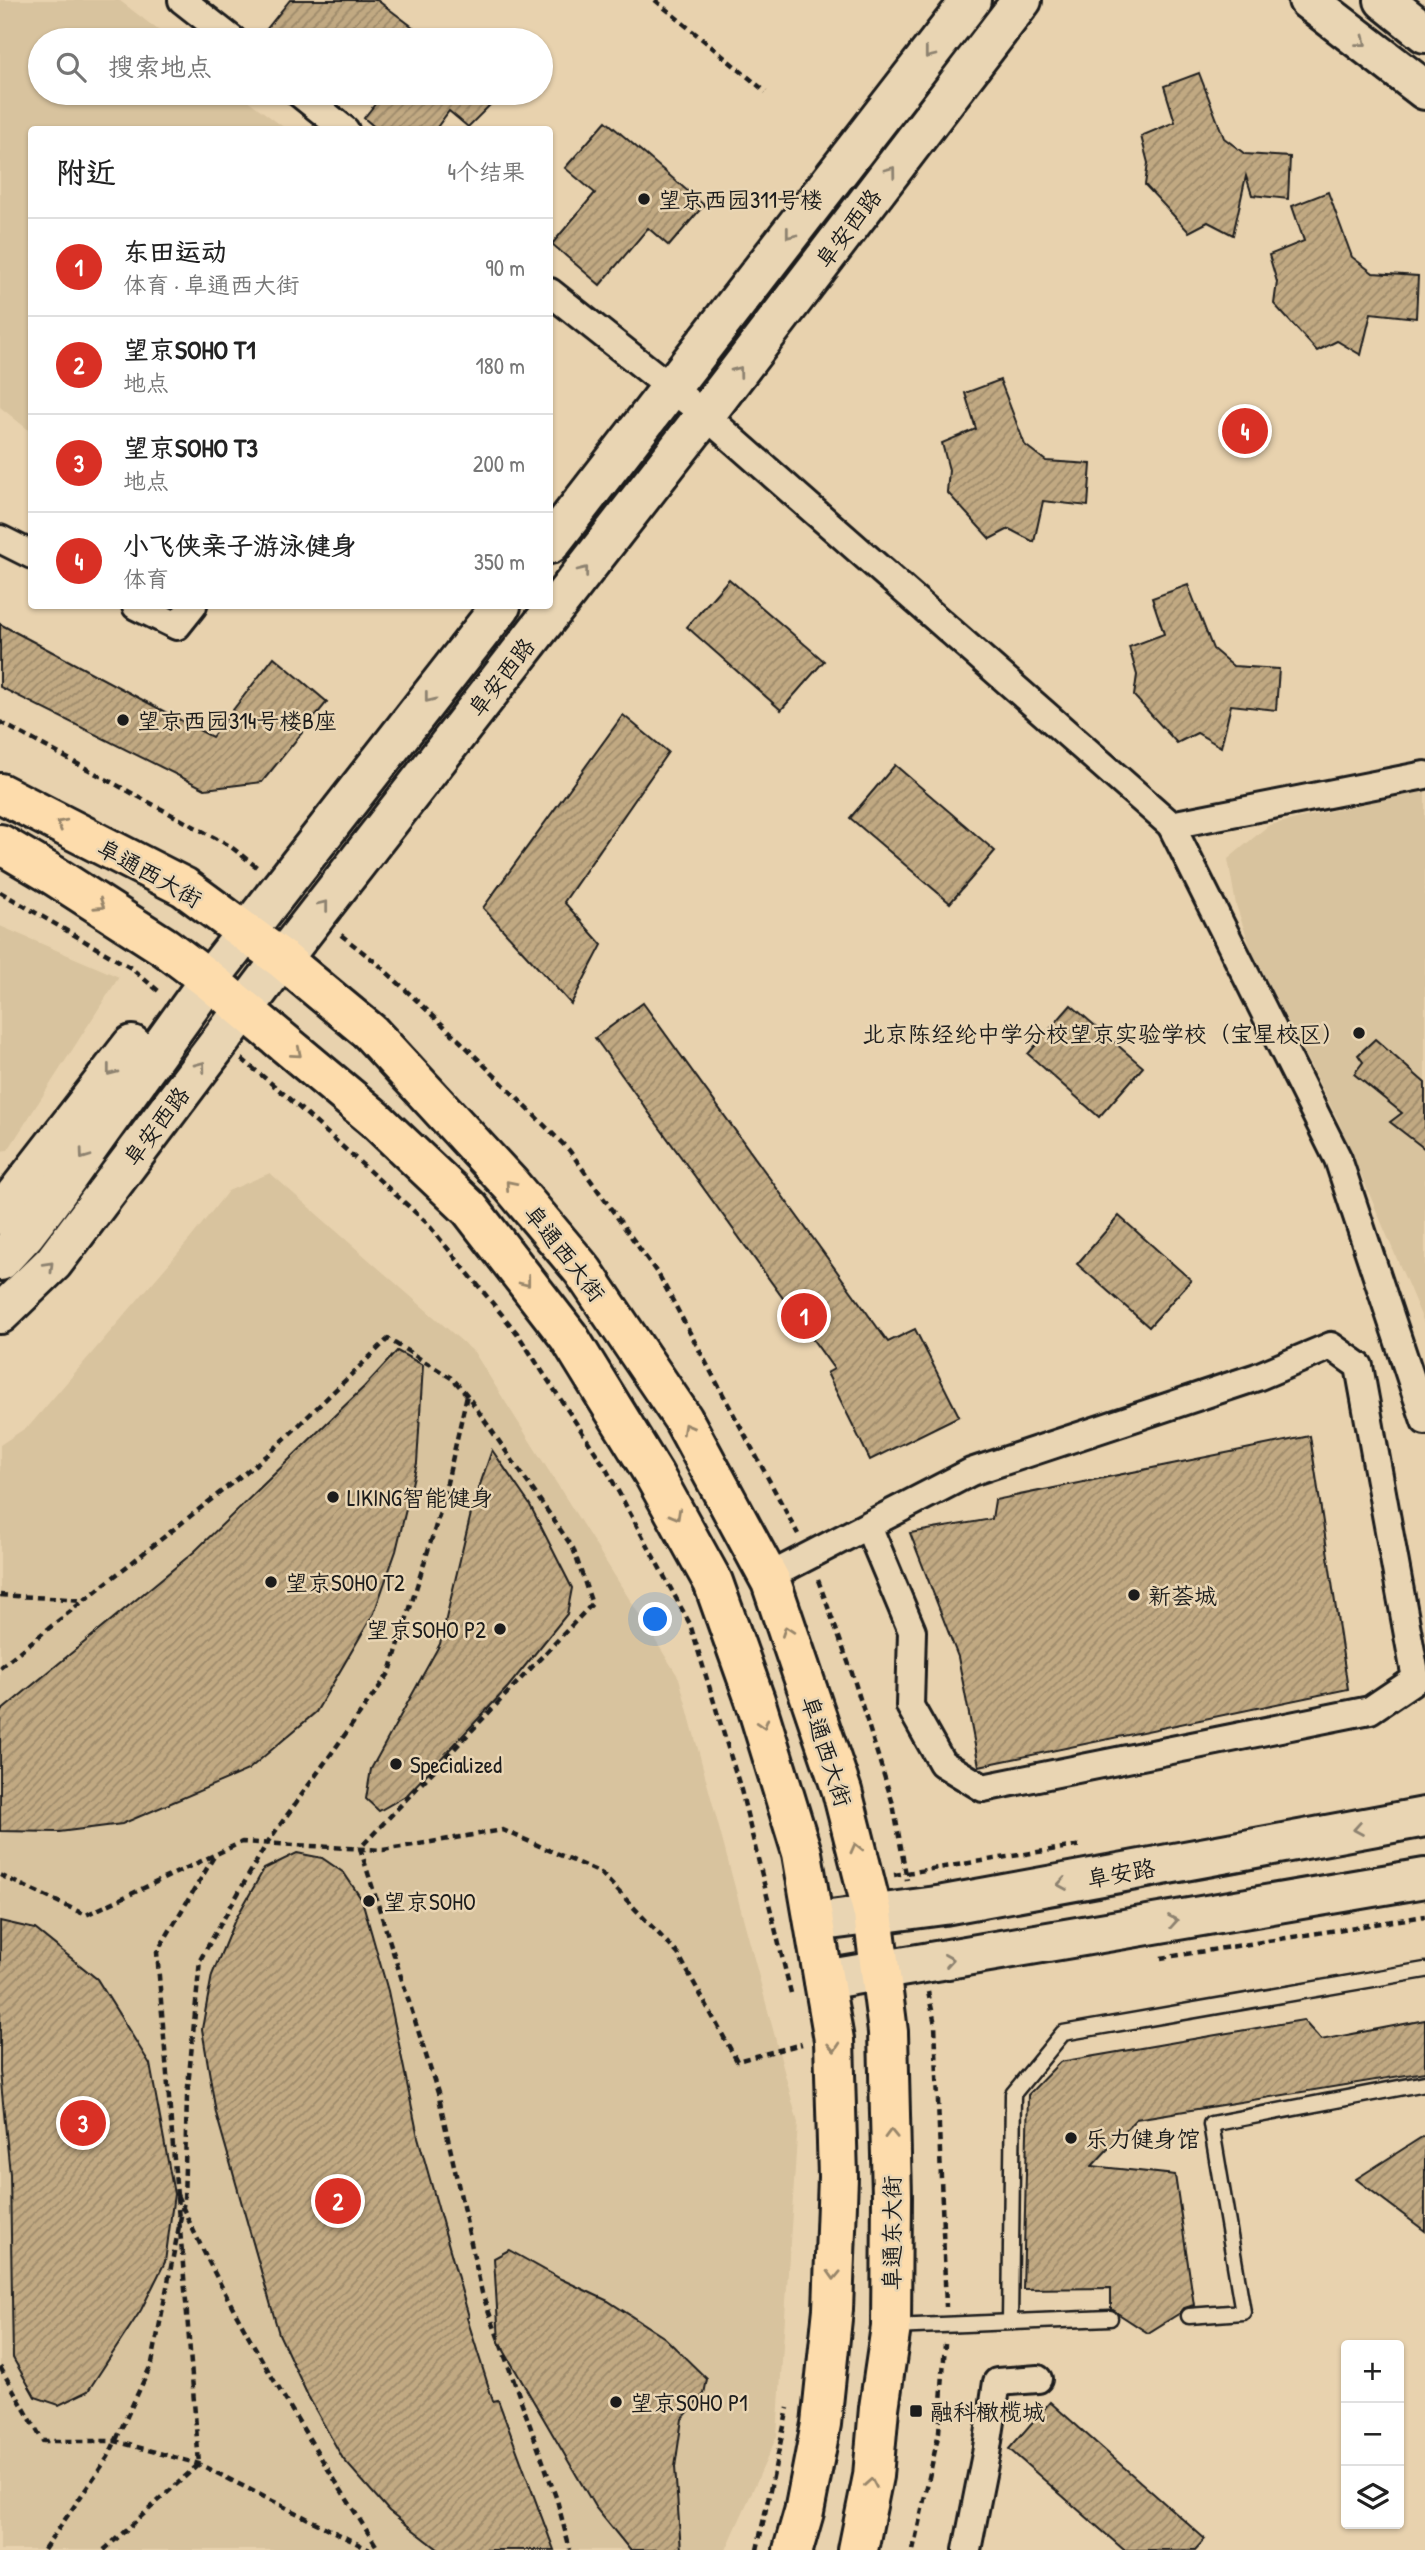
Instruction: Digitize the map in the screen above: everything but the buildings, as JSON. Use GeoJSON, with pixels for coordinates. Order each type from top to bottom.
{"type":"FeatureCollection","features":[{"type":"Feature","properties":{"kind":"main road","name":"阜安西路"},"geometry":{"type":"LineString","coordinates":[[553,540],[662,382],[971,0]]}},
{"type":"Feature","properties":{"kind":"main road","name":"阜安西路"},"geometry":{"type":"LineString","coordinates":[[0,1314],[53,1263],[282,959],[705,415],[1022,0]]}},
{"type":"Feature","properties":{"kind":"main road"},"geometry":{"type":"LineString","coordinates":[[1308,0],[1425,90]]}},
{"type":"Feature","properties":{"kind":"main road"},"geometry":{"type":"LineString","coordinates":[[1384,0],[1425,33]]}},
{"type":"Feature","properties":{"kind":"main road"},"geometry":{"type":"LineString","coordinates":[[553,509],[662,382]]}},
{"type":"Feature","properties":{"kind":"main road"},"geometry":{"type":"LineString","coordinates":[[235,925],[470,609]]}},
{"type":"Feature","properties":{"kind":"main road","name":"阜安西路"},"geometry":{"type":"LineString","coordinates":[[0,1261],[49,1203],[199,972],[235,925],[498,609]]}},
{"type":"Feature","properties":{"kind":"main road","name":"阜通西大街"},"geometry":{"type":"LineString","coordinates":[[0,793],[184,887],[282,959],[370,1032],[511,1185],[583,1271],[682,1419],[768,1577],[842,1791],[873,1914]]}},
{"type":"Feature","properties":{"kind":"main road"},"geometry":{"type":"LineString","coordinates":[[0,844],[53,875],[199,972],[374,1118],[470,1209],[569,1337],[654,1475],[713,1582],[755,1700],[798,1838],[815,1922],[808,1989],[834,2040],[838,2177],[833,2309],[821,2424],[804,2512],[793,2550]]}},
{"type":"Feature","properties":{"kind":"main road"},"geometry":{"type":"LineString","coordinates":[[0,1215],[167,997],[199,972]]}},
{"type":"Feature","properties":{"kind":"main road","name":"阜安路"},"geometry":{"type":"LineString","coordinates":[[815,1922],[944,1905],[1425,1817]]}},
{"type":"Feature","properties":{"kind":"main road"},"geometry":{"type":"LineString","coordinates":[[808,1989],[881,1970],[1425,1878]]}},
{"type":"Feature","properties":{"kind":"main road"},"geometry":{"type":"LineString","coordinates":[[994,1896],[978,1922],[982,1937],[995,1952]]}},
{"type":"Feature","properties":{"kind":"main road","name":"阜通东大街"},"geometry":{"type":"LineString","coordinates":[[858,2550],[873,2476],[879,2408],[891,2327],[889,2050],[873,1914]]}},
{"type":"Feature","properties":{"kind":"street"},"geometry":{"type":"LineString","coordinates":[[182,0],[218,28]]}},
{"type":"Feature","properties":{"kind":"street"},"geometry":{"type":"LineString","coordinates":[[314,105],[340,126]]}},
{"type":"Feature","properties":{"kind":"street"},"geometry":{"type":"LineString","coordinates":[[553,294],[705,415],[1171,825],[1338,1160],[1425,1421]]}},
{"type":"Feature","properties":{"kind":"street"},"geometry":{"type":"LineString","coordinates":[[0,540],[28,553]]}},
{"type":"Feature","properties":{"kind":"street"},"geometry":{"type":"LineString","coordinates":[[142,609],[177,626],[191,609]]}},
{"type":"Feature","properties":{"kind":"street"},"geometry":{"type":"LineString","coordinates":[[1171,825],[1425,775]]}},
{"type":"Feature","properties":{"kind":"street"},"geometry":{"type":"LineString","coordinates":[[768,1577],[971,1472],[1257,1377],[1331,1346],[1359,1366],[1416,1679],[1370,1710],[984,1788],[942,1763],[910,1706],[912,1631],[868,1526]]}},
{"type":"Feature","properties":{"kind":"street"},"geometry":{"type":"LineString","coordinates":[[967,2550],[997,2382],[1038,2379]]}},
{"type":"Feature","properties":{"kind":"lane"},"geometry":{"type":"LineString","coordinates":[[1010,2321],[1013,2094],[1063,2033],[1425,1970]]}},
{"type":"Feature","properties":{"kind":"lane"},"geometry":{"type":"LineString","coordinates":[[1189,2316],[1243,2312],[1211,2124],[1425,2084]]}},
{"type":"Feature","properties":{"kind":"lane"},"geometry":{"type":"LineString","coordinates":[[891,2327],[1110,2318]]}},
{"type":"Feature","properties":{"kind":"path"},"geometry":{"type":"LineString","coordinates":[[655,0],[766,92]]}},
{"type":"Feature","properties":{"kind":"path"},"geometry":{"type":"LineString","coordinates":[[0,892],[131,968],[167,997]]}},
{"type":"Feature","properties":{"kind":"path"},"geometry":{"type":"LineString","coordinates":[[220,1041],[285,1094],[426,1222],[517,1333],[606,1467],[690,1624],[744,1802],[779,1940],[808,1989]]}},
{"type":"Feature","properties":{"kind":"path"},"geometry":{"type":"LineString","coordinates":[[0,1667],[270,1453],[388,1339],[453,1379],[467,1395],[573,1548],[592,1604],[360,1848]]}},
{"type":"Feature","properties":{"kind":"path"},"geometry":{"type":"LineString","coordinates":[[44,2550],[108,2457],[152,2363],[182,2207],[187,2097],[200,1960],[267,1843],[390,1672],[440,1509],[467,1395]]}},
{"type":"Feature","properties":{"kind":"path"},"geometry":{"type":"LineString","coordinates":[[0,1595],[84,1601]]}},
{"type":"Feature","properties":{"kind":"path"},"geometry":{"type":"LineString","coordinates":[[0,1875],[86,1915],[242,1842],[383,1850],[503,1830],[601,1873],[678,1954],[737,2061],[802,2044]]}},
{"type":"Feature","properties":{"kind":"path"},"geometry":{"type":"LineString","coordinates":[[360,1848],[438,2093],[482,2293],[557,2500],[570,2550]]}},
{"type":"Feature","properties":{"kind":"path"},"geometry":{"type":"LineString","coordinates":[[199,2464],[157,1952],[215,1854]]}},
{"type":"Feature","properties":{"kind":"path"},"geometry":{"type":"LineString","coordinates":[[913,2550],[939,2432],[947,2323],[934,2024],[923,1964]]}},
{"type":"Feature","properties":{"kind":"path"},"geometry":{"type":"LineString","coordinates":[[800,2033],[803,2057]]}},
{"type":"Feature","properties":{"kind":"path"},"geometry":{"type":"LineString","coordinates":[[177,2196],[229,2302],[308,2437],[379,2550]]}},
{"type":"Feature","properties":{"kind":"path"},"geometry":{"type":"LineString","coordinates":[[0,2367],[43,2441],[115,2441],[199,2464],[370,2550]]}},
{"type":"Feature","properties":{"kind":"path"},"geometry":{"type":"LineString","coordinates":[[757,2550],[789,2406]]}},
{"type":"Feature","properties":{"kind":"path"},"geometry":{"type":"LineString","coordinates":[[104,2550],[199,2464]]}},
{"type":"Feature","properties":{"kind":"shaded area"},"geometry":{"type":"Polygon","coordinates":[[[0,0],[119,0],[155,28],[28,28],[28,105],[254,105],[282,126],[28,126],[28,430],[0,407],[0,0]]]}},
{"type":"Feature","properties":{"kind":"shaded area","name":"北京陈经纶中学分校望京实验学校（宝星校区）"},"geometry":{"type":"Polygon","coordinates":[[[1425,790],[1425,1325],[1337,1118],[1251,949],[1236,905],[1228,859],[1269,825],[1425,790]]]}},
{"type":"Feature","properties":{"kind":"shaded area"},"geometry":{"type":"Polygon","coordinates":[[[0,926],[119,977],[8,1150],[0,1151],[0,926]]]}},
{"type":"Feature","properties":{"kind":"shaded area","name":"望京SOHO"},"geometry":{"type":"Polygon","coordinates":[[[270,1173],[474,1352],[679,1678],[798,2123],[777,2436],[726,2550],[0,2550],[0,1445],[30,1425],[228,1191],[270,1173]]]}},
{"type":"Feature","properties":{"kind":"place","name":"望京西园311号楼"},"geometry":{"type":"Point","coordinates":[644,199]}},
{"type":"Feature","properties":{"kind":"place","name":"小飞侠亲子游泳健身"},"geometry":{"type":"Point","coordinates":[1245,431]}},
{"type":"Feature","properties":{"kind":"place","name":"望京西园314号楼B座"},"geometry":{"type":"Point","coordinates":[123,720]}},
{"type":"Feature","properties":{"kind":"place","name":"北京陈经纶中学分校望京实验学校（宝星校区）"},"geometry":{"type":"Point","coordinates":[1359,1033]}},
{"type":"Feature","properties":{"kind":"place","name":"东田运动"},"geometry":{"type":"Point","coordinates":[804,1316]}},
{"type":"Feature","properties":{"kind":"place","name":"LIKING智能健身"},"geometry":{"type":"Point","coordinates":[333,1497]}},
{"type":"Feature","properties":{"kind":"place","name":"望京SOHO T2"},"geometry":{"type":"Point","coordinates":[271,1582]}},
{"type":"Feature","properties":{"kind":"place","name":"新荟城"},"geometry":{"type":"Point","coordinates":[1134,1595]}},
{"type":"Feature","properties":{"kind":"place","name":"望京SOHO P2"},"geometry":{"type":"Point","coordinates":[500,1629]}},
{"type":"Feature","properties":{"kind":"place","name":"Specialized"},"geometry":{"type":"Point","coordinates":[396,1764]}},
{"type":"Feature","properties":{"kind":"place","name":"望京SOHO"},"geometry":{"type":"Point","coordinates":[369,1901]}},
{"type":"Feature","properties":{"kind":"place","name":"望京SOHO T3"},"geometry":{"type":"Point","coordinates":[83,2123]}},
{"type":"Feature","properties":{"kind":"place","name":"乐力健身馆"},"geometry":{"type":"Point","coordinates":[1071,2138]}},
{"type":"Feature","properties":{"kind":"place","name":"望京SOHO T1"},"geometry":{"type":"Point","coordinates":[338,2201]}},
{"type":"Feature","properties":{"kind":"place","name":"望京SOHO P1"},"geometry":{"type":"Point","coordinates":[616,2402]}},
{"type":"Feature","properties":{"kind":"place","name":"融科橄榄城"},"geometry":{"type":"Point","coordinates":[916,2411]}}]}
